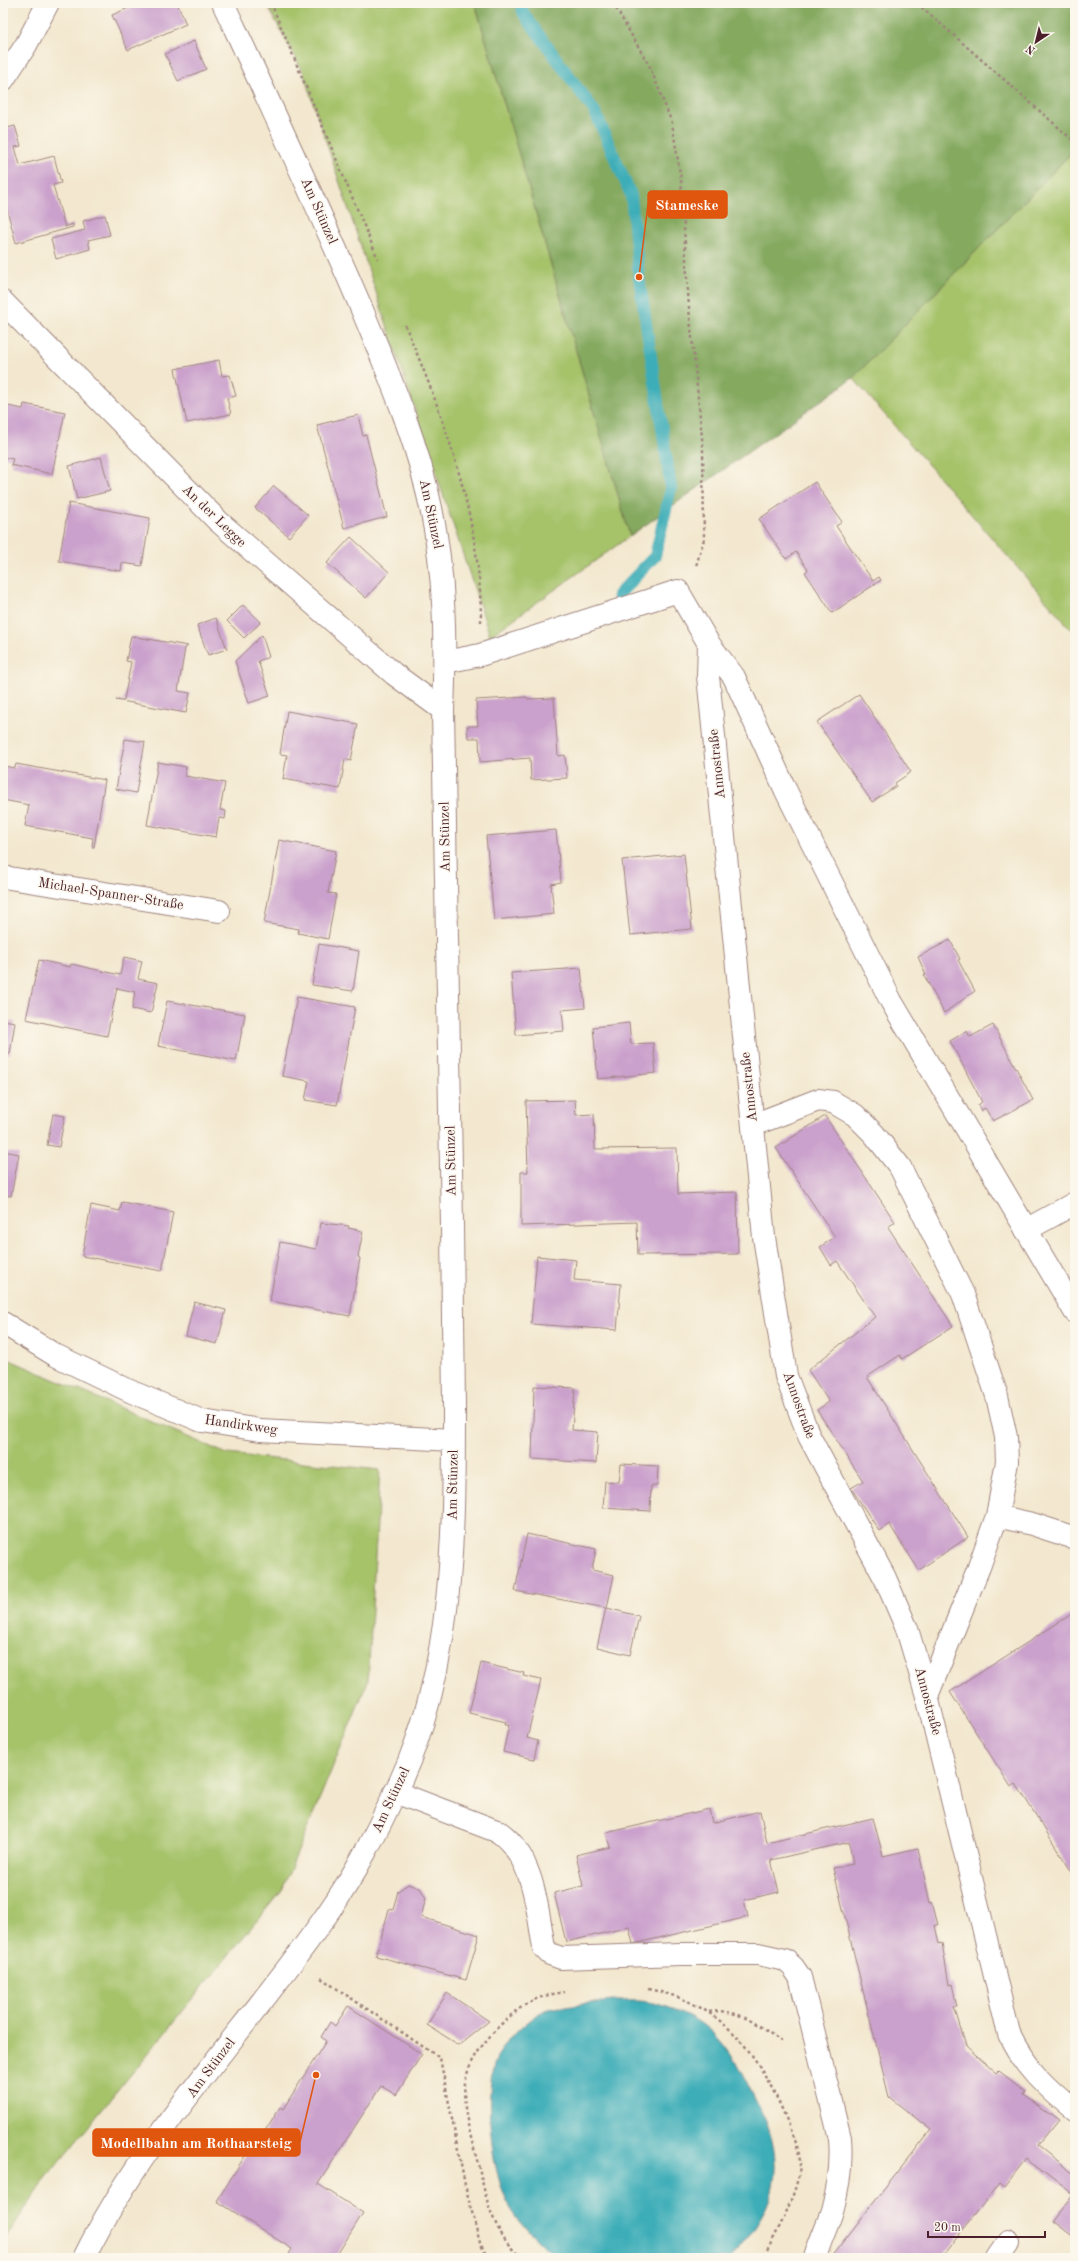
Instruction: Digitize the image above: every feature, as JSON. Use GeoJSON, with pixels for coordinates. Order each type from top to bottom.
{"type":"FeatureCollection","features":[{"type":"Feature","properties":{"kind":"street"},"geometry":{"type":"LineString","coordinates":[[3,80],[48,3]]}},
{"type":"Feature","properties":{"kind":"street","name":"Am Stünzel"},"geometry":{"type":"LineString","coordinates":[[84,2258],[98,2230],[149,2150],[294,1960],[329,1912],[357,1868],[395,1792],[424,1720],[443,1631],[452,1542],[454,1440],[443,710],[445,662],[443,596],[438,542],[431,505],[394,388],[325,221],[223,3]]}},
{"type":"Feature","properties":{"kind":"street","name":"An der Legge"},"geometry":{"type":"LineString","coordinates":[[3,302],[218,521],[394,674],[443,710]]}},
{"type":"Feature","properties":{"kind":"street"},"geometry":{"type":"LineString","coordinates":[[445,662],[480,655],[678,591]]}},
{"type":"Feature","properties":{"kind":"street","name":"Annostraße"},"geometry":{"type":"LineString","coordinates":[[678,591],[699,624],[709,644],[734,677],[786,791],[892,1001],[1075,1312]]}},
{"type":"Feature","properties":{"kind":"street","name":"Annostraße"},"geometry":{"type":"LineString","coordinates":[[709,644],[708,676],[764,1237],[786,1376],[809,1436],[895,1600],[907,1629],[927,1696],[1008,2034],[1016,2050],[1041,2082],[1075,2111]]}},
{"type":"Feature","properties":{"kind":"street","name":"Michael-Spanner-Straße"},"geometry":{"type":"LineString","coordinates":[[3,877],[219,911]]}},
{"type":"Feature","properties":{"kind":"street"},"geometry":{"type":"LineString","coordinates":[[753,1125],[818,1100],[833,1102],[855,1115],[874,1134],[900,1167],[963,1294],[997,1396],[1006,1437],[1007,1462],[997,1516],[968,1594],[927,1696]]}},
{"type":"Feature","properties":{"kind":"street"},"geometry":{"type":"LineString","coordinates":[[1026,1230],[1075,1203]]}},
{"type":"Feature","properties":{"kind":"street","name":"Handirkweg"},"geometry":{"type":"LineString","coordinates":[[3,1323],[62,1358],[132,1392],[202,1421],[260,1430],[454,1440]]}},
{"type":"Feature","properties":{"kind":"street"},"geometry":{"type":"LineString","coordinates":[[997,1516],[1075,1538]]}},
{"type":"Feature","properties":{"kind":"street"},"geometry":{"type":"LineString","coordinates":[[395,1792],[499,1832],[516,1847],[533,1887],[544,1948],[550,1954],[560,1958],[680,1954],[758,1954],[785,1960],[793,1967],[800,1977],[840,2138],[840,2180],[815,2258]]}},
{"type":"Feature","properties":{"kind":"path"},"geometry":{"type":"LineString","coordinates":[[614,3],[650,67],[672,123],[681,180],[689,308],[703,447],[704,539],[695,566],[678,591]]}},
{"type":"Feature","properties":{"kind":"path"},"geometry":{"type":"LineString","coordinates":[[917,3],[1075,142]]}},
{"type":"Feature","properties":{"kind":"path"},"geometry":{"type":"LineString","coordinates":[[294,1960],[440,2058],[465,2185],[480,2243],[488,2258]]}},
{"type":"Feature","properties":{"kind":"path"},"geometry":{"type":"LineString","coordinates":[[642,1988],[673,1996],[695,2004],[724,2023],[749,2051],[777,2098],[798,2148],[800,2162],[796,2186],[773,2238],[762,2258]]}},
{"type":"Feature","properties":{"kind":"path"},"geometry":{"type":"LineString","coordinates":[[522,2258],[498,2230],[484,2193],[470,2135],[465,2083],[468,2073],[481,2048],[504,2021],[531,2002],[546,1995],[569,1991]]}},
{"type":"Feature","properties":{"kind":"path"},"geometry":{"type":"LineString","coordinates":[[709,2012],[721,2010],[749,2019],[824,2070]]}},
{"type":"Feature","properties":{"kind":"green space"},"geometry":{"type":"Polygon","coordinates":[[[266,3],[475,3],[630,536],[490,636],[303,72],[266,3]]]}},
{"type":"Feature","properties":{"kind":"green space"},"geometry":{"type":"Polygon","coordinates":[[[475,3],[1075,3],[1075,149],[853,378],[630,536],[475,3]]]}},
{"type":"Feature","properties":{"kind":"green space"},"geometry":{"type":"Polygon","coordinates":[[[1075,149],[1075,634],[853,378],[1075,149]]]}},
{"type":"Feature","properties":{"kind":"green space"},"geometry":{"type":"Polygon","coordinates":[[[3,1357],[227,1454],[380,1470],[368,1681],[282,1890],[43,2182],[3,2242],[3,1357]]]}},
{"type":"Feature","properties":{"kind":"water"},"geometry":{"type":"Polygon","coordinates":[[[613,2001],[640,2001],[654,2003],[685,2014],[699,2022],[722,2042],[731,2054],[747,2082],[764,2118],[774,2149],[774,2183],[763,2215],[754,2230],[730,2258],[558,2258],[544,2247],[530,2232],[516,2216],[507,2202],[497,2172],[491,2138],[490,2088],[494,2064],[512,2036],[520,2027],[538,2014],[552,2008],[569,2005],[613,2001]]]}},
{"type":"Feature","properties":{"kind":"building"},"geometry":{"type":"Polygon","coordinates":[[[130,3],[177,3],[186,24],[128,50],[112,15],[131,7],[130,3]]]}},
{"type":"Feature","properties":{"kind":"building"},"geometry":{"type":"Polygon","coordinates":[[[194,41],[206,69],[178,81],[165,54],[194,41]]]}},
{"type":"Feature","properties":{"kind":"building"},"geometry":{"type":"Polygon","coordinates":[[[15,126],[21,146],[15,147],[20,165],[54,156],[61,183],[53,185],[65,227],[73,224],[73,227],[16,243],[3,195],[3,129],[15,126]]]}},
{"type":"Feature","properties":{"kind":"building"},"geometry":{"type":"Polygon","coordinates":[[[105,215],[110,235],[88,240],[90,249],[56,259],[51,239],[85,230],[83,221],[105,215]]]}},
{"type":"Feature","properties":{"kind":"building"},"geometry":{"type":"Polygon","coordinates":[[[219,360],[222,376],[230,375],[236,396],[227,398],[231,414],[187,423],[175,369],[219,360]]]}},
{"type":"Feature","properties":{"kind":"building"},"geometry":{"type":"Polygon","coordinates":[[[24,404],[65,412],[52,474],[11,465],[13,459],[3,457],[3,405],[23,409],[24,404]]]}},
{"type":"Feature","properties":{"kind":"building"},"geometry":{"type":"Polygon","coordinates":[[[358,415],[363,436],[366,435],[387,517],[344,528],[317,425],[358,415]]]}},
{"type":"Feature","properties":{"kind":"building"},"geometry":{"type":"Polygon","coordinates":[[[101,457],[110,491],[77,499],[69,466],[101,457]]]}},
{"type":"Feature","properties":{"kind":"building"},"geometry":{"type":"Polygon","coordinates":[[[815,482],[842,522],[836,526],[873,581],[879,577],[881,580],[832,613],[805,572],[808,570],[796,552],[786,559],[759,519],[815,482]]]}},
{"type":"Feature","properties":{"kind":"building"},"geometry":{"type":"Polygon","coordinates":[[[274,486],[308,515],[289,537],[255,508],[274,486]]]}},
{"type":"Feature","properties":{"kind":"building"},"geometry":{"type":"Polygon","coordinates":[[[69,503],[150,518],[142,566],[122,563],[121,571],[59,561],[69,503]]]}},
{"type":"Feature","properties":{"kind":"building"},"geometry":{"type":"Polygon","coordinates":[[[351,537],[389,572],[366,598],[327,563],[351,537]]]}},
{"type":"Feature","properties":{"kind":"building"},"geometry":{"type":"Polygon","coordinates":[[[243,605],[261,622],[244,638],[227,621],[243,605]]]}},
{"type":"Feature","properties":{"kind":"building"},"geometry":{"type":"Polygon","coordinates":[[[216,618],[227,649],[208,655],[197,625],[216,618]]]}},
{"type":"Feature","properties":{"kind":"building"},"geometry":{"type":"Polygon","coordinates":[[[262,635],[269,657],[258,661],[270,696],[249,703],[235,661],[262,635]]]}},
{"type":"Feature","properties":{"kind":"building"},"geometry":{"type":"Polygon","coordinates":[[[131,636],[188,646],[185,648],[178,691],[190,693],[186,713],[116,700],[124,700],[131,662],[126,661],[131,636]]]}},
{"type":"Feature","properties":{"kind":"building"},"geometry":{"type":"Polygon","coordinates":[[[859,694],[911,772],[895,783],[896,786],[872,802],[817,722],[859,694]]]}},
{"type":"Feature","properties":{"kind":"building"},"geometry":{"type":"Polygon","coordinates":[[[527,697],[528,699],[554,698],[558,756],[565,755],[567,778],[531,780],[530,758],[480,762],[479,738],[468,738],[467,726],[478,726],[476,700],[527,697]]]}},
{"type":"Feature","properties":{"kind":"building"},"geometry":{"type":"Polygon","coordinates":[[[287,711],[358,724],[351,761],[345,759],[340,789],[283,779],[287,755],[280,754],[287,711]]]}},
{"type":"Feature","properties":{"kind":"building"},"geometry":{"type":"Polygon","coordinates":[[[125,739],[145,742],[136,793],[116,789],[125,739]]]}},
{"type":"Feature","properties":{"kind":"building"},"geometry":{"type":"Polygon","coordinates":[[[158,762],[186,767],[185,776],[225,783],[220,810],[226,811],[225,819],[219,818],[216,837],[147,825],[158,762]]]}},
{"type":"Feature","properties":{"kind":"building"},"geometry":{"type":"Polygon","coordinates":[[[16,764],[105,780],[94,847],[92,847],[93,838],[25,826],[29,805],[3,800],[3,766],[15,768],[16,764]]]}},
{"type":"Feature","properties":{"kind":"building"},"geometry":{"type":"Polygon","coordinates":[[[556,830],[561,882],[551,884],[554,914],[494,920],[486,836],[556,830]]]}},
{"type":"Feature","properties":{"kind":"building"},"geometry":{"type":"Polygon","coordinates":[[[279,840],[336,851],[328,893],[336,894],[328,939],[298,933],[299,929],[264,923],[279,840]]]}},
{"type":"Feature","properties":{"kind":"building"},"geometry":{"type":"Polygon","coordinates":[[[684,854],[692,929],[630,935],[622,860],[684,854]]]}},
{"type":"Feature","properties":{"kind":"building"},"geometry":{"type":"Polygon","coordinates":[[[950,940],[960,959],[958,960],[975,991],[944,1013],[924,975],[926,975],[918,957],[950,940]]]}},
{"type":"Feature","properties":{"kind":"building"},"geometry":{"type":"Polygon","coordinates":[[[319,944],[359,951],[353,991],[312,985],[319,944]]]}},
{"type":"Feature","properties":{"kind":"building"},"geometry":{"type":"Polygon","coordinates":[[[124,957],[142,961],[138,979],[158,983],[151,1013],[132,1009],[135,992],[117,988],[107,1036],[26,1019],[39,960],[70,967],[71,964],[120,975],[124,957]]]}},
{"type":"Feature","properties":{"kind":"building"},"geometry":{"type":"Polygon","coordinates":[[[581,968],[585,1008],[562,1010],[564,1031],[516,1035],[511,973],[581,968]]]}},
{"type":"Feature","properties":{"kind":"building"},"geometry":{"type":"Polygon","coordinates":[[[297,997],[355,1007],[337,1105],[305,1100],[309,1081],[282,1076],[297,997]]]}},
{"type":"Feature","properties":{"kind":"building"},"geometry":{"type":"Polygon","coordinates":[[[167,1001],[245,1014],[236,1061],[158,1046],[167,1001]]]}},
{"type":"Feature","properties":{"kind":"building"},"geometry":{"type":"Polygon","coordinates":[[[3,1020],[15,1022],[10,1054],[3,1053],[3,1020]]]}},
{"type":"Feature","properties":{"kind":"building"},"geometry":{"type":"Polygon","coordinates":[[[629,1023],[631,1044],[653,1043],[656,1073],[598,1079],[593,1027],[629,1023]]]}},
{"type":"Feature","properties":{"kind":"building"},"geometry":{"type":"Polygon","coordinates":[[[993,1025],[1033,1100],[993,1121],[985,1108],[981,1111],[978,1105],[982,1102],[950,1041],[967,1031],[970,1037],[993,1025]]]}},
{"type":"Feature","properties":{"kind":"building"},"geometry":{"type":"Polygon","coordinates":[[[575,1100],[576,1115],[594,1114],[595,1149],[677,1148],[678,1194],[737,1192],[738,1254],[638,1255],[637,1222],[521,1226],[521,1172],[528,1172],[526,1101],[575,1100]]]}},
{"type":"Feature","properties":{"kind":"building"},"geometry":{"type":"Polygon","coordinates":[[[53,1114],[65,1116],[59,1147],[47,1145],[53,1114]]]}},
{"type":"Feature","properties":{"kind":"building"},"geometry":{"type":"Polygon","coordinates":[[[825,1116],[895,1222],[888,1227],[953,1326],[902,1359],[900,1355],[867,1377],[968,1537],[919,1570],[889,1524],[879,1531],[851,1488],[863,1481],[817,1410],[829,1402],[808,1370],[875,1317],[837,1261],[831,1265],[820,1247],[835,1237],[776,1148],[825,1116]]]}},
{"type":"Feature","properties":{"kind":"building"},"geometry":{"type":"Polygon","coordinates":[[[3,1151],[19,1154],[11,1196],[3,1195],[3,1151]]]}},
{"type":"Feature","properties":{"kind":"building"},"geometry":{"type":"Polygon","coordinates":[[[122,1202],[173,1212],[162,1271],[82,1256],[91,1205],[120,1211],[122,1202]]]}},
{"type":"Feature","properties":{"kind":"building"},"geometry":{"type":"Polygon","coordinates":[[[321,1223],[349,1226],[348,1228],[363,1231],[350,1316],[270,1301],[280,1242],[316,1249],[321,1223]]]}},
{"type":"Feature","properties":{"kind":"building"},"geometry":{"type":"Polygon","coordinates":[[[537,1256],[576,1260],[574,1280],[621,1284],[617,1330],[531,1324],[537,1256]]]}},
{"type":"Feature","properties":{"kind":"building"},"geometry":{"type":"Polygon","coordinates":[[[194,1302],[226,1310],[217,1344],[186,1336],[194,1302]]]}},
{"type":"Feature","properties":{"kind":"building"},"geometry":{"type":"Polygon","coordinates":[[[534,1386],[575,1388],[572,1430],[598,1432],[596,1463],[532,1459],[534,1386]]]}},
{"type":"Feature","properties":{"kind":"building"},"geometry":{"type":"Polygon","coordinates":[[[621,1464],[658,1466],[657,1486],[651,1486],[650,1511],[603,1508],[605,1481],[619,1482],[621,1464]]]}},
{"type":"Feature","properties":{"kind":"building"},"geometry":{"type":"Polygon","coordinates":[[[527,1534],[596,1549],[592,1570],[614,1575],[607,1608],[639,1616],[630,1655],[597,1647],[606,1608],[515,1591],[527,1534]]]}},
{"type":"Feature","properties":{"kind":"building"},"geometry":{"type":"Polygon","coordinates":[[[1075,1612],[1075,1877],[1016,1784],[1011,1787],[950,1692],[1075,1612]]]}},
{"type":"Feature","properties":{"kind":"building"},"geometry":{"type":"Polygon","coordinates":[[[481,1663],[524,1673],[523,1676],[541,1680],[527,1738],[538,1741],[534,1759],[503,1752],[509,1725],[505,1725],[506,1722],[469,1713],[481,1663]]]}},
{"type":"Feature","properties":{"kind":"building"},"geometry":{"type":"Polygon","coordinates":[[[709,1809],[712,1823],[760,1811],[767,1843],[873,1818],[883,1856],[918,1848],[930,1903],[932,1902],[938,1925],[935,1925],[939,1944],[942,1943],[949,1985],[952,1984],[957,2007],[954,2007],[966,2046],[997,2074],[999,2072],[1025,2092],[1023,2095],[1058,2120],[1038,2145],[1075,2174],[1075,2237],[1053,2220],[1073,2194],[1027,2159],[1004,2188],[999,2184],[941,2258],[830,2258],[931,2130],[889,2097],[833,1868],[853,1864],[849,1842],[771,1860],[779,1892],[744,1900],[748,1917],[633,1944],[629,1927],[566,1942],[554,1893],[583,1886],[576,1855],[610,1847],[606,1833],[709,1809]]]}},
{"type":"Feature","properties":{"kind":"building"},"geometry":{"type":"Polygon","coordinates":[[[408,1884],[420,1888],[426,1898],[421,1917],[479,1935],[466,1980],[376,1956],[389,1909],[393,1910],[398,1891],[408,1884]]]}},
{"type":"Feature","properties":{"kind":"building"},"geometry":{"type":"Polygon","coordinates":[[[447,1993],[489,2021],[459,2045],[427,2025],[447,1993]]]}},
{"type":"Feature","properties":{"kind":"building"},"geometry":{"type":"Polygon","coordinates":[[[348,2006],[422,2054],[396,2095],[381,2086],[318,2184],[363,2213],[335,2258],[287,2258],[292,2249],[217,2201],[253,2143],[256,2145],[280,2107],[283,2109],[326,2041],[321,2037],[330,2022],[335,2026],[348,2006]]]}},
{"type":"Feature","properties":{"kind":"waterway"},"geometry":{"type":"LineString","coordinates":[[520,3],[524,14],[595,112],[631,195],[639,277],[671,488],[655,556],[618,595]]}},
{"type":"Feature","properties":{"kind":"place","name":"Stameske"},"geometry":{"type":"Point","coordinates":[639,277]}},
{"type":"Feature","properties":{"kind":"place","name":"Modellbahn am Rothaarsteig"},"geometry":{"type":"Point","coordinates":[316,2075]}}]}
